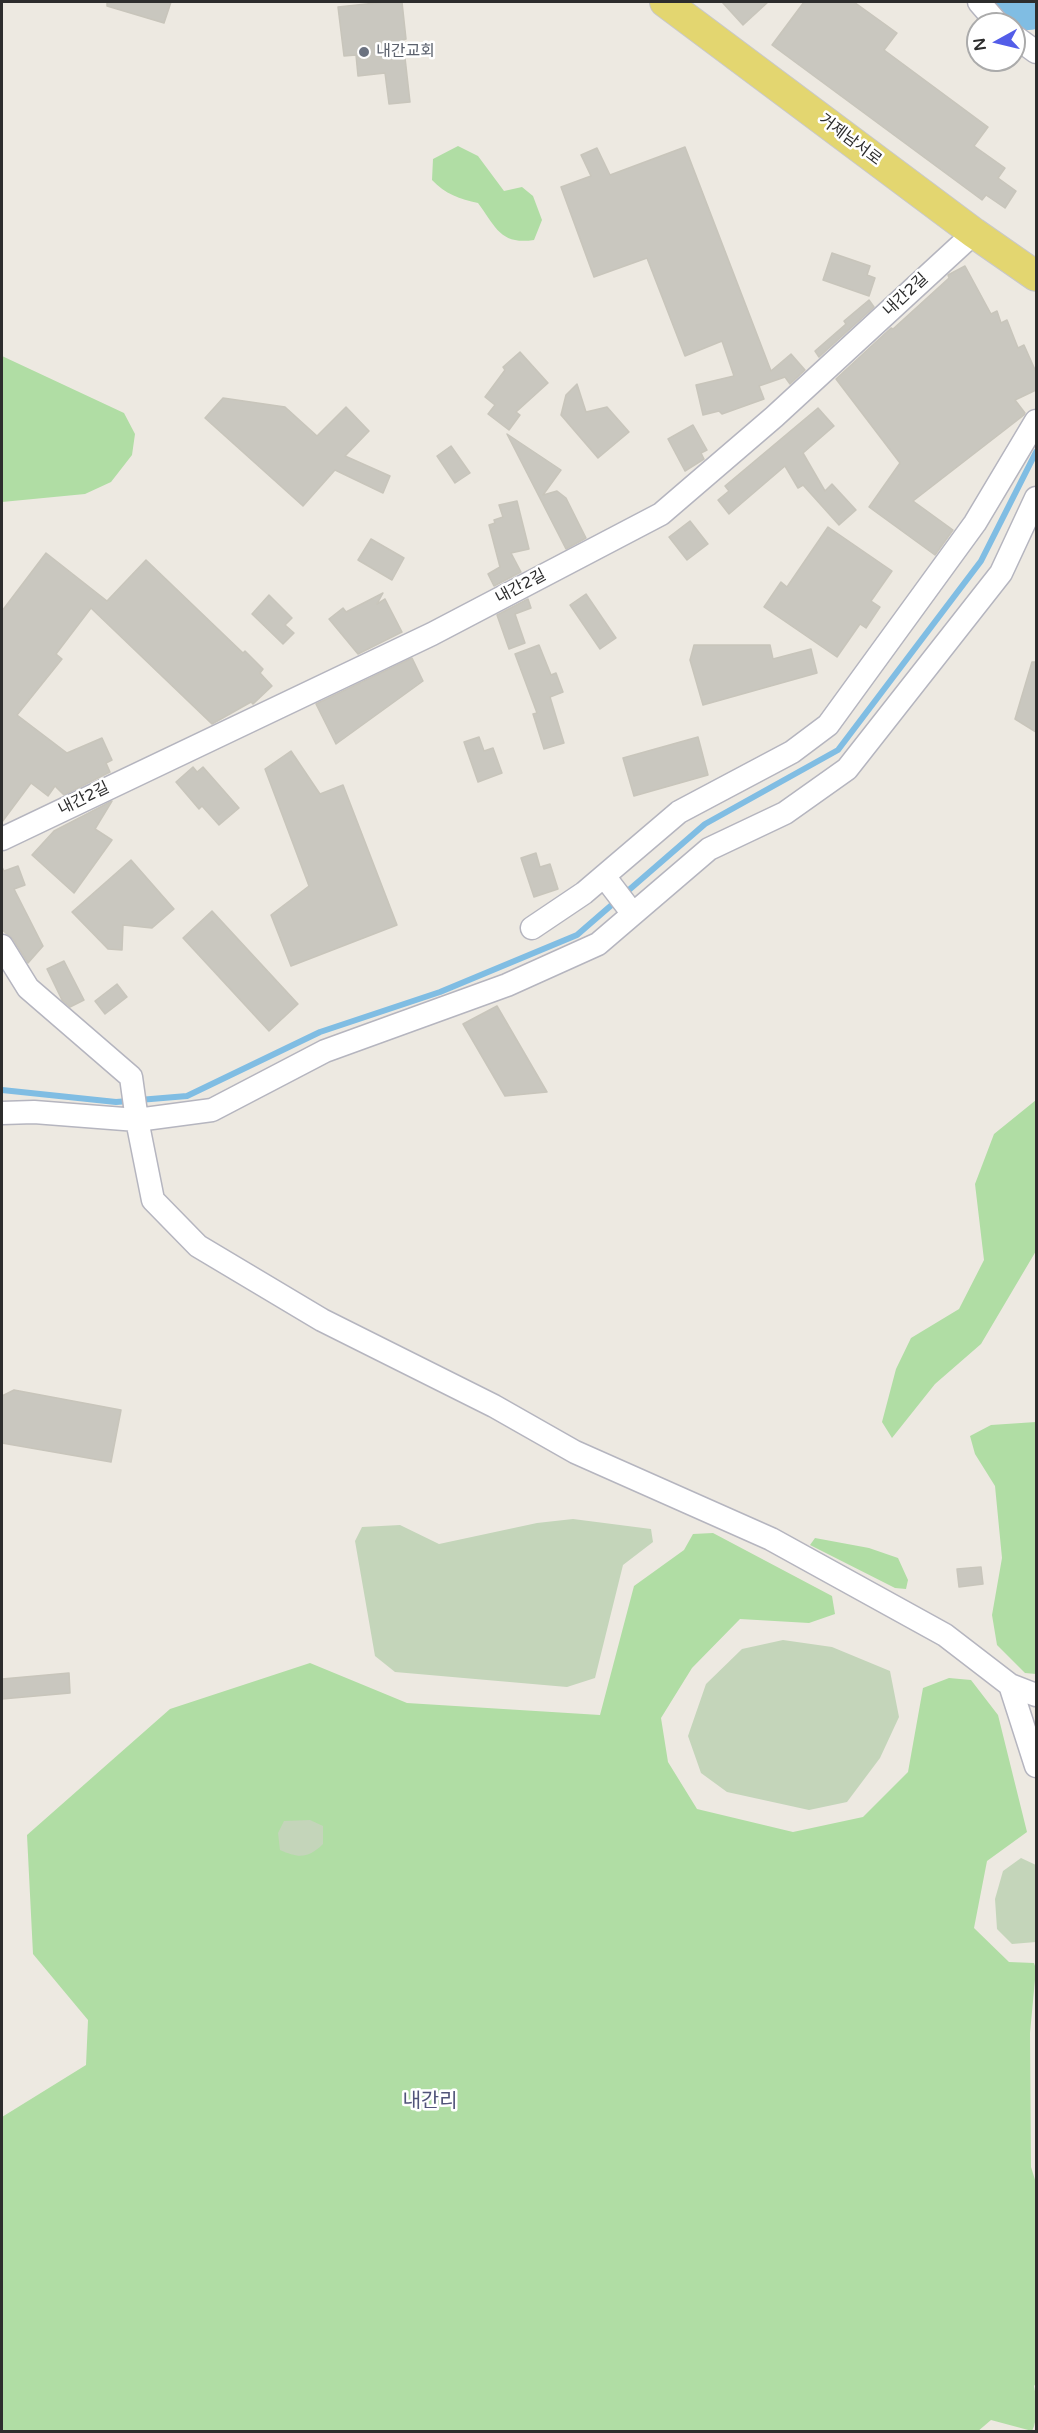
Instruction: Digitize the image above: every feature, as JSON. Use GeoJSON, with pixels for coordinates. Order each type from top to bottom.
{"type":"FeatureCollection","features":[{"type":"Feature","properties":{"kind":"main road","name":"거제남서로"},"geometry":{"type":"LineString","coordinates":[[665,2],[974,233],[1036,276]]}},
{"type":"Feature","properties":{"kind":"lane","name":"내간2길"},"geometry":{"type":"LineString","coordinates":[[2,839],[432,634],[661,514],[774,417],[974,233]]}},
{"type":"Feature","properties":{"kind":"lane"},"geometry":{"type":"LineString","coordinates":[[532,928],[584,892],[680,812],[792,752],[828,725],[975,523],[1036,421]]}},
{"type":"Feature","properties":{"kind":"lane"},"geometry":{"type":"LineString","coordinates":[[2,1113],[34,1112],[137,1120],[212,1110],[325,1051],[507,985],[598,944],[709,849],[785,813],[847,769],[1001,573],[1036,498]]}},
{"type":"Feature","properties":{"kind":"lane"},"geometry":{"type":"LineString","coordinates":[[604,876],[633,914]]}},
{"type":"Feature","properties":{"kind":"lane"},"geometry":{"type":"LineString","coordinates":[[2,946],[28,988],[131,1077],[153,1200],[198,1246],[322,1320],[494,1406],[575,1452],[780,1544],[945,1635],[1010,1685],[1036,1695]]}},
{"type":"Feature","properties":{"kind":"lane"},"geometry":{"type":"LineString","coordinates":[[1010,1685],[1036,1766]]}},
{"type":"Feature","properties":{"kind":"green space"},"geometry":{"type":"Polygon","coordinates":[[[458,146],[478,156],[504,191],[522,187],[533,196],[542,220],[534,240],[513,240],[506,237],[495,227],[478,203],[453,195],[432,180],[433,159],[458,146]]]}},
{"type":"Feature","properties":{"kind":"green space"},"geometry":{"type":"Polygon","coordinates":[[[2,356],[124,413],[135,434],[132,455],[111,482],[85,494],[2,502],[2,356]]]}},
{"type":"Feature","properties":{"kind":"green space"},"geometry":{"type":"Polygon","coordinates":[[[1036,1100],[1036,1251],[981,1344],[935,1384],[892,1438],[882,1422],[896,1369],[911,1338],[959,1309],[984,1260],[975,1184],[994,1134],[1036,1100]]]}},
{"type":"Feature","properties":{"kind":"green space"},"geometry":{"type":"Polygon","coordinates":[[[1036,1422],[1036,1674],[1025,1673],[997,1645],[992,1615],[1002,1558],[995,1486],[975,1454],[970,1436],[991,1425],[1036,1422]]]}},
{"type":"Feature","properties":{"kind":"green space"},"geometry":{"type":"Polygon","coordinates":[[[573,1519],[651,1529],[653,1542],[623,1565],[595,1678],[567,1687],[395,1672],[375,1656],[355,1541],[362,1527],[400,1525],[439,1544],[537,1523],[573,1519]]]}},
{"type":"Feature","properties":{"kind":"green space"},"geometry":{"type":"Polygon","coordinates":[[[713,1533],[832,1596],[835,1614],[809,1623],[740,1619],[692,1668],[661,1718],[668,1762],[697,1809],[793,1832],[863,1817],[908,1772],[923,1688],[949,1678],[971,1680],[998,1715],[1027,1832],[987,1861],[974,1928],[1009,1962],[1034,1963],[1036,1969],[1030,2033],[1031,2167],[1036,2183],[1036,2383],[1034,2386],[1036,2410],[1032,2431],[991,2420],[977,2432],[2,2432],[2,2117],[86,2065],[88,2020],[33,1954],[27,1835],[170,1709],[310,1663],[407,1703],[600,1715],[634,1586],[684,1550],[693,1534],[713,1533]]]}},
{"type":"Feature","properties":{"kind":"green space"},"geometry":{"type":"Polygon","coordinates":[[[815,1538],[869,1548],[898,1558],[908,1580],[906,1589],[895,1588],[810,1545],[815,1538]]]}},
{"type":"Feature","properties":{"kind":"green space"},"geometry":{"type":"Polygon","coordinates":[[[783,1640],[832,1647],[890,1671],[899,1717],[880,1758],[847,1802],[809,1810],[727,1792],[701,1773],[688,1736],[706,1684],[742,1649],[783,1640]]]}},
{"type":"Feature","properties":{"kind":"green space"},"geometry":{"type":"Polygon","coordinates":[[[310,1820],[323,1826],[323,1844],[303,1856],[292,1855],[280,1850],[278,1833],[284,1821],[310,1820]]]}},
{"type":"Feature","properties":{"kind":"green space"},"geometry":{"type":"Polygon","coordinates":[[[1021,1858],[1036,1865],[1036,1942],[1012,1944],[997,1929],[995,1899],[1003,1871],[1021,1858]]]}},
{"type":"Feature","properties":{"kind":"water"},"geometry":{"type":"Polygon","coordinates":[[[989,2],[1036,2],[1036,29],[1026,30],[1026,12],[998,12],[989,2]]]}},
{"type":"Feature","properties":{"kind":"building"},"geometry":{"type":"Polygon","coordinates":[[[107,2],[171,2],[164,23],[107,6],[107,2]]]}},
{"type":"Feature","properties":{"kind":"building","name":"내간교회"},"geometry":{"type":"Polygon","coordinates":[[[402,2],[406,39],[403,40],[410,102],[389,104],[385,73],[358,76],[356,55],[344,56],[338,7],[402,2]]]}},
{"type":"Feature","properties":{"kind":"building"},"geometry":{"type":"Polygon","coordinates":[[[722,2],[768,2],[743,25],[722,2]]]}},
{"type":"Feature","properties":{"kind":"building"},"geometry":{"type":"Polygon","coordinates":[[[804,2],[854,2],[897,33],[884,50],[988,127],[974,146],[1005,168],[998,178],[1016,191],[1005,208],[986,195],[982,200],[772,45],[804,2]]]}},
{"type":"Feature","properties":{"kind":"building"},"geometry":{"type":"Polygon","coordinates":[[[685,147],[771,371],[791,354],[805,370],[790,384],[785,377],[759,386],[764,399],[722,414],[719,411],[703,415],[696,385],[734,376],[722,341],[685,356],[647,258],[594,277],[561,187],[591,176],[581,155],[597,148],[610,175],[685,147]]]}},
{"type":"Feature","properties":{"kind":"building"},"geometry":{"type":"Polygon","coordinates":[[[832,253],[870,266],[867,275],[875,278],[869,296],[823,280],[832,253]]]}},
{"type":"Feature","properties":{"kind":"building"},"geometry":{"type":"Polygon","coordinates":[[[965,266],[991,314],[997,311],[1001,323],[1007,320],[1018,348],[1024,345],[1036,372],[1036,390],[1015,400],[1025,413],[1024,415],[913,501],[953,530],[935,555],[869,507],[900,463],[836,379],[949,278],[948,275],[965,266]]]}},
{"type":"Feature","properties":{"kind":"building"},"geometry":{"type":"Polygon","coordinates":[[[869,300],[874,307],[819,357],[815,351],[846,324],[844,321],[869,300]]]}},
{"type":"Feature","properties":{"kind":"building"},"geometry":{"type":"Polygon","coordinates":[[[520,352],[548,383],[516,412],[520,415],[509,430],[488,414],[495,405],[485,397],[505,370],[503,367],[520,352]]]}},
{"type":"Feature","properties":{"kind":"building"},"geometry":{"type":"Polygon","coordinates":[[[577,384],[586,412],[607,407],[629,432],[598,458],[561,415],[566,395],[577,384]]]}},
{"type":"Feature","properties":{"kind":"building"},"geometry":{"type":"Polygon","coordinates":[[[223,398],[285,407],[317,436],[346,407],[369,431],[345,456],[390,476],[383,493],[335,470],[303,506],[205,418],[223,398]]]}},
{"type":"Feature","properties":{"kind":"building"},"geometry":{"type":"Polygon","coordinates":[[[818,408],[834,426],[803,453],[825,491],[832,484],[856,510],[839,525],[803,485],[798,488],[785,466],[729,514],[718,500],[729,491],[725,486],[818,408]]]}},
{"type":"Feature","properties":{"kind":"building"},"geometry":{"type":"Polygon","coordinates":[[[693,425],[707,450],[701,453],[704,459],[685,471],[668,439],[693,425]]]}},
{"type":"Feature","properties":{"kind":"building"},"geometry":{"type":"Polygon","coordinates":[[[507,434],[561,470],[543,495],[557,491],[566,498],[586,538],[566,549],[507,434]]]}},
{"type":"Feature","properties":{"kind":"building"},"geometry":{"type":"Polygon","coordinates":[[[451,446],[470,473],[455,483],[437,456],[451,446]]]}},
{"type":"Feature","properties":{"kind":"building"},"geometry":{"type":"Polygon","coordinates":[[[517,501],[529,549],[511,553],[521,572],[494,586],[488,574],[500,567],[489,525],[495,523],[494,520],[503,517],[499,505],[517,501]]]}},
{"type":"Feature","properties":{"kind":"building"},"geometry":{"type":"Polygon","coordinates":[[[690,521],[708,544],[687,560],[669,537],[690,521]]]}},
{"type":"Feature","properties":{"kind":"building"},"geometry":{"type":"Polygon","coordinates":[[[828,527],[892,571],[871,601],[880,607],[866,628],[860,624],[837,657],[764,607],[781,582],[787,587],[828,527]]]}},
{"type":"Feature","properties":{"kind":"building"},"geometry":{"type":"Polygon","coordinates":[[[371,539],[404,558],[392,580],[358,560],[371,539]]]}},
{"type":"Feature","properties":{"kind":"building"},"geometry":{"type":"Polygon","coordinates":[[[46,553],[107,601],[146,560],[243,653],[245,651],[263,669],[260,673],[272,686],[253,704],[251,702],[212,724],[91,608],[56,654],[62,659],[17,715],[67,753],[102,738],[112,760],[106,763],[110,772],[64,795],[55,786],[48,796],[31,783],[2,822],[2,611],[46,553]]]}},
{"type":"Feature","properties":{"kind":"building"},"geometry":{"type":"Polygon","coordinates":[[[383,593],[377,604],[385,599],[402,632],[358,654],[329,619],[343,608],[346,612],[383,593]]]}},
{"type":"Feature","properties":{"kind":"building"},"geometry":{"type":"Polygon","coordinates":[[[586,594],[616,638],[600,649],[570,605],[586,594]]]}},
{"type":"Feature","properties":{"kind":"building"},"geometry":{"type":"Polygon","coordinates":[[[269,595],[292,618],[285,625],[294,633],[283,644],[252,614],[269,595]]]}},
{"type":"Feature","properties":{"kind":"building"},"geometry":{"type":"Polygon","coordinates":[[[528,599],[531,608],[515,614],[525,643],[509,649],[497,615],[528,599]]]}},
{"type":"Feature","properties":{"kind":"building"},"geometry":{"type":"Polygon","coordinates":[[[539,645],[551,675],[556,673],[563,692],[550,697],[564,743],[544,749],[533,714],[537,713],[515,654],[539,645]]]}},
{"type":"Feature","properties":{"kind":"building"},"geometry":{"type":"Polygon","coordinates":[[[694,645],[770,645],[773,659],[811,649],[817,673],[703,705],[690,660],[694,645]]]}},
{"type":"Feature","properties":{"kind":"building"},"geometry":{"type":"Polygon","coordinates":[[[412,658],[423,681],[336,744],[316,704],[412,658]]]}},
{"type":"Feature","properties":{"kind":"building"},"geometry":{"type":"Polygon","coordinates":[[[1032,662],[1036,662],[1036,732],[1015,719],[1032,662]]]}},
{"type":"Feature","properties":{"kind":"building"},"geometry":{"type":"Polygon","coordinates":[[[479,737],[484,751],[493,748],[502,773],[478,782],[464,742],[479,737]]]}},
{"type":"Feature","properties":{"kind":"building"},"geometry":{"type":"Polygon","coordinates":[[[698,737],[708,775],[634,796],[623,758],[698,737]]]}},
{"type":"Feature","properties":{"kind":"building"},"geometry":{"type":"Polygon","coordinates":[[[291,751],[320,794],[343,785],[397,925],[291,966],[271,915],[309,886],[265,769],[291,751]]]}},
{"type":"Feature","properties":{"kind":"building"},"geometry":{"type":"Polygon","coordinates":[[[193,767],[197,772],[203,767],[239,808],[219,825],[202,806],[199,809],[176,782],[193,767]]]}},
{"type":"Feature","properties":{"kind":"building"},"geometry":{"type":"Polygon","coordinates":[[[112,801],[95,829],[112,840],[74,893],[32,855],[54,831],[112,801]]]}},
{"type":"Feature","properties":{"kind":"building"},"geometry":{"type":"Polygon","coordinates":[[[536,853],[540,867],[550,864],[558,889],[534,897],[521,858],[536,853]]]}},
{"type":"Feature","properties":{"kind":"building"},"geometry":{"type":"Polygon","coordinates":[[[131,860],[174,909],[152,928],[123,925],[122,950],[108,949],[72,912],[131,860]]]}},
{"type":"Feature","properties":{"kind":"building"},"geometry":{"type":"Polygon","coordinates":[[[18,866],[25,885],[14,889],[43,946],[28,963],[13,939],[2,930],[2,867],[4,871],[18,866]]]}},
{"type":"Feature","properties":{"kind":"building"},"geometry":{"type":"Polygon","coordinates":[[[212,911],[298,1004],[269,1031],[183,938],[212,911]]]}},
{"type":"Feature","properties":{"kind":"building"},"geometry":{"type":"Polygon","coordinates":[[[64,961],[84,1000],[70,1007],[62,1000],[47,969],[64,961]]]}},
{"type":"Feature","properties":{"kind":"building"},"geometry":{"type":"Polygon","coordinates":[[[117,984],[127,997],[105,1014],[95,1001],[117,984]]]}},
{"type":"Feature","properties":{"kind":"building"},"geometry":{"type":"Polygon","coordinates":[[[497,1006],[547,1092],[505,1096],[463,1024],[497,1006]]]}},
{"type":"Feature","properties":{"kind":"building"},"geometry":{"type":"Polygon","coordinates":[[[14,1390],[121,1410],[111,1462],[2,1443],[2,1396],[14,1390]]]}},
{"type":"Feature","properties":{"kind":"building"},"geometry":{"type":"Polygon","coordinates":[[[981,1567],[983,1584],[959,1587],[957,1569],[981,1567]]]}},
{"type":"Feature","properties":{"kind":"building"},"geometry":{"type":"Polygon","coordinates":[[[69,1673],[70,1693],[2,1699],[2,1679],[69,1673]]]}},
{"type":"Feature","properties":{"kind":"waterway"},"geometry":{"type":"LineString","coordinates":[[139,1100],[187,1096],[320,1032],[440,992],[577,935],[705,824],[838,750],[981,561],[1036,452]]}},
{"type":"Feature","properties":{"kind":"waterway"},"geometry":{"type":"LineString","coordinates":[[2,1090],[116,1102],[129,1101]]}},
{"type":"Feature","properties":{"kind":"place","name":"내간교회"},"geometry":{"type":"Point","coordinates":[364,52]}},
{"type":"Feature","properties":{"kind":"district","name":"내간리"},"geometry":{"type":"Point","coordinates":[430,2102]}}]}
